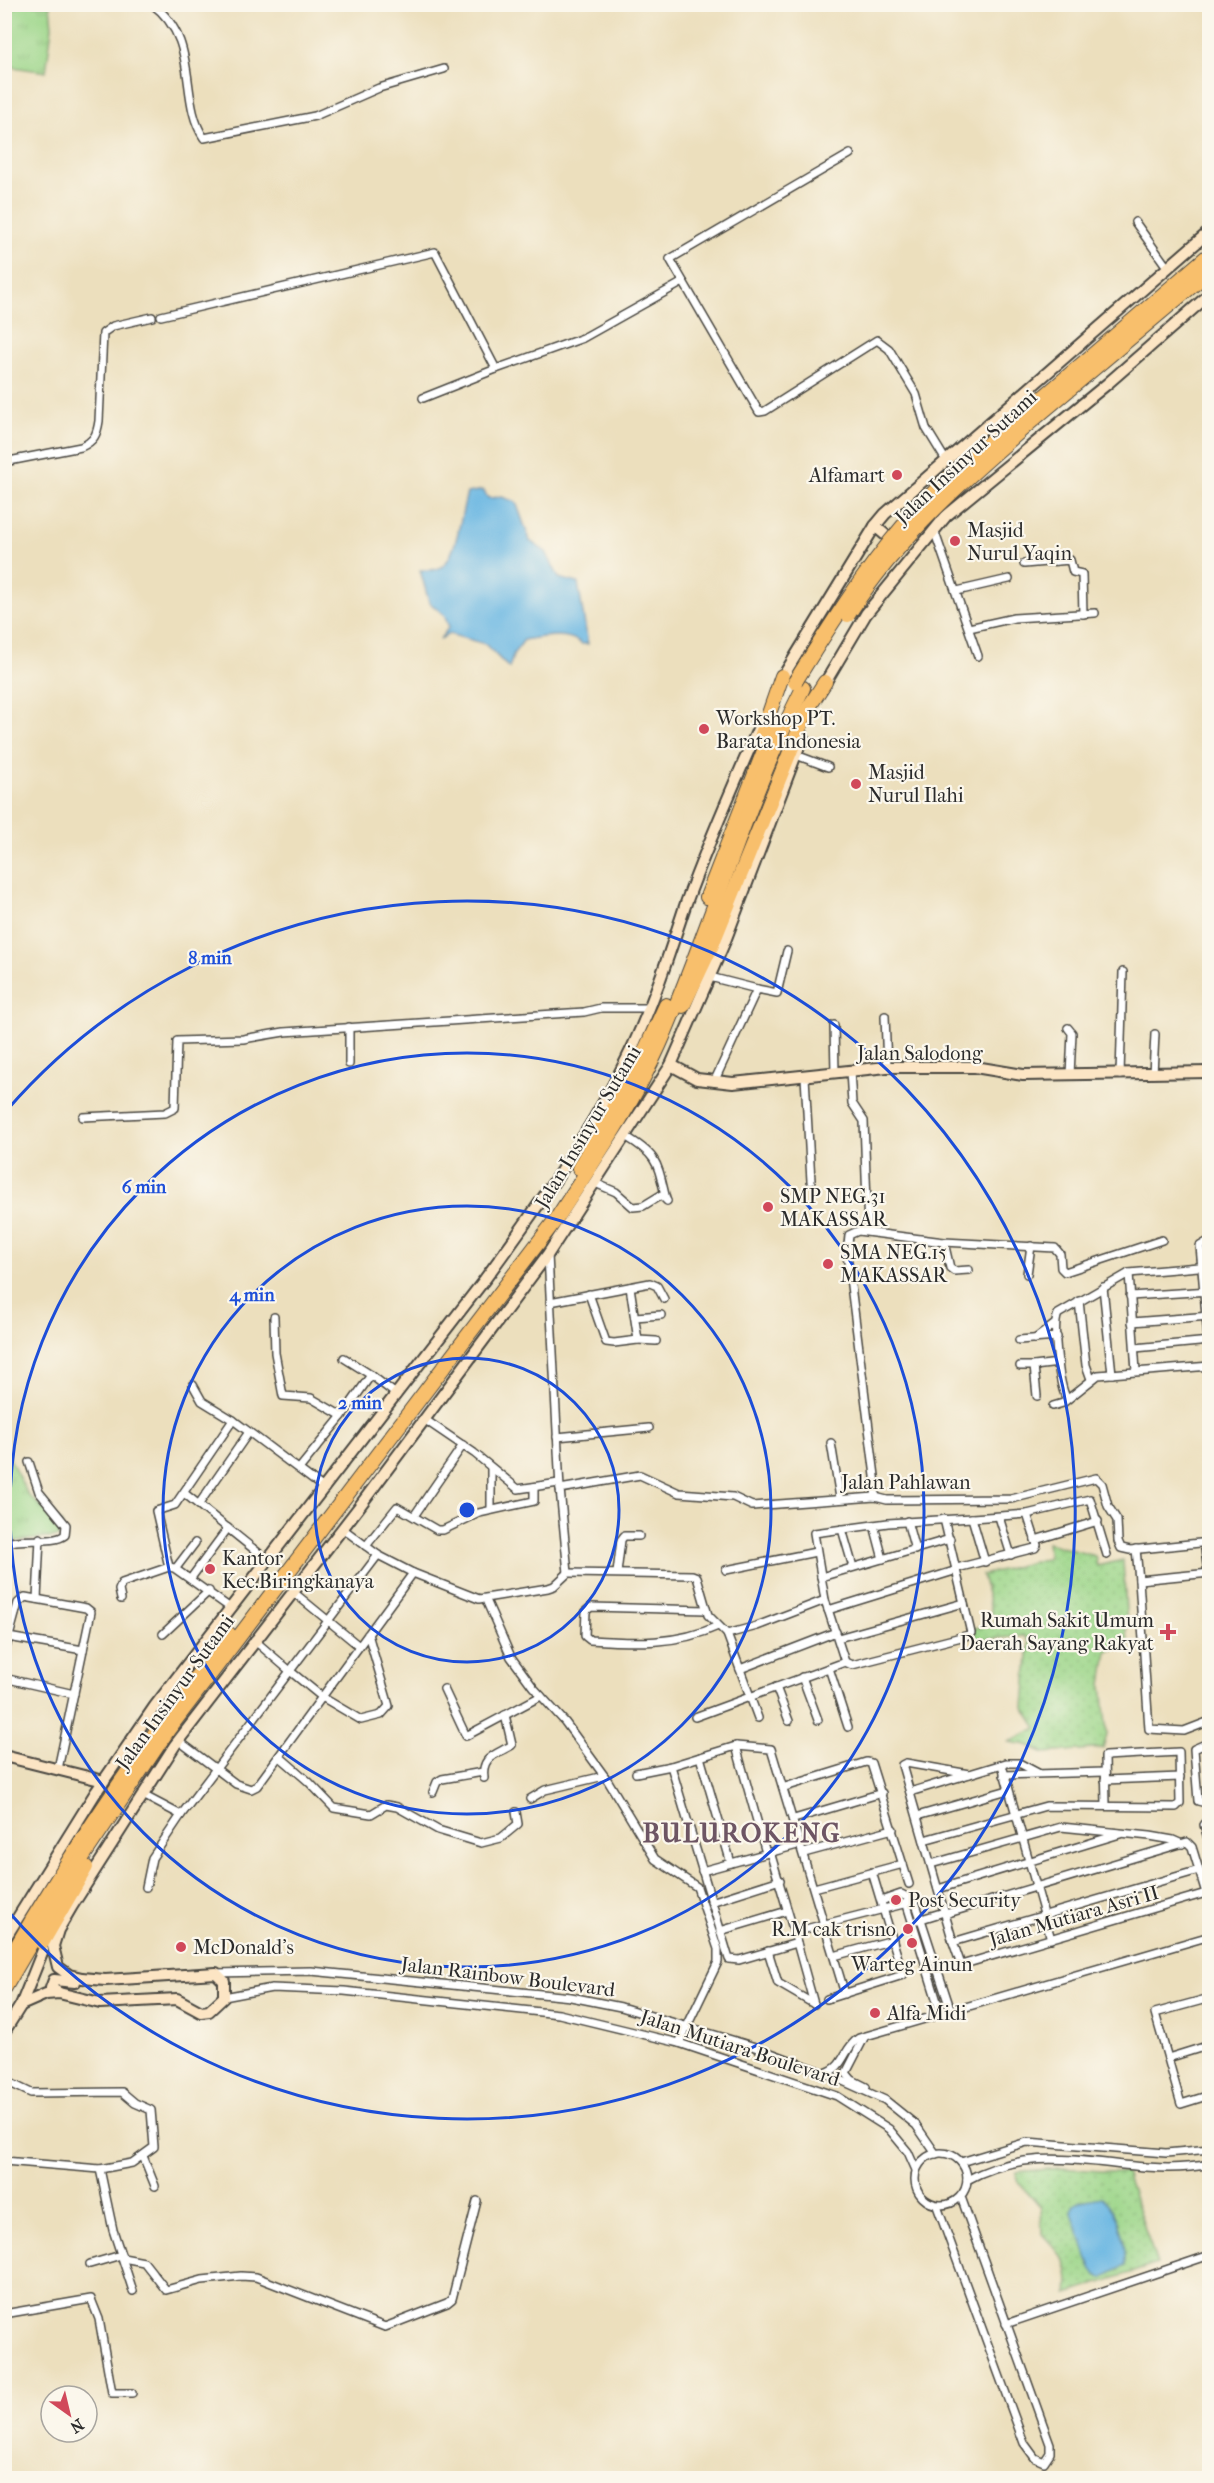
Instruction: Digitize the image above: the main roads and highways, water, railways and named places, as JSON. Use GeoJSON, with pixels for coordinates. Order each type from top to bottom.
{"type":"FeatureCollection","features":[{"type":"Feature","properties":{"kind":"highway","name":"Jalan Insinyur Sutami"},"geometry":{"type":"LineString","coordinates":[[4,1968],[64,1866],[169,1713],[334,1500],[523,1249],[577,1171],[642,1057],[676,982],[732,827],[793,682],[904,540],[943,499],[1036,410],[1209,254]]}},
{"type":"Feature","properties":{"kind":"highway","name":"Jalan Insinyur Sutami"},"geometry":{"type":"LineString","coordinates":[[1036,410],[1209,271]]}},
{"type":"Feature","properties":{"kind":"highway","name":"Jalan Insinyur Sutami"},"geometry":{"type":"LineString","coordinates":[[4,1989],[70,1876],[168,1730],[557,1218],[608,1140],[658,1048],[765,771],[793,682]]}},
{"type":"Feature","properties":{"kind":"highway"},"geometry":{"type":"LineString","coordinates":[[658,1048],[691,992],[807,710],[825,682]]}},
{"type":"Feature","properties":{"kind":"highway"},"geometry":{"type":"LineString","coordinates":[[42,1946],[90,1859],[160,1751],[168,1730]]}},
{"type":"Feature","properties":{"kind":"water"},"geometry":{"type":"Polygon","coordinates":[[[483,490],[488,498],[502,497],[516,502],[530,541],[546,552],[559,578],[578,583],[588,644],[562,636],[524,640],[514,653],[509,668],[485,644],[449,634],[440,639],[449,627],[444,615],[429,602],[420,570],[435,570],[445,564],[458,535],[467,493],[483,490]]]}},
{"type":"Feature","properties":{"kind":"water"},"geometry":{"type":"Polygon","coordinates":[[[1102,2197],[1113,2212],[1121,2229],[1125,2266],[1102,2278],[1096,2275],[1091,2268],[1072,2213],[1073,2206],[1080,2201],[1102,2197]]]}},
{"type":"Feature","properties":{"kind":"place","name":"Alfamart"},"geometry":{"type":"Point","coordinates":[897,475]}},
{"type":"Feature","properties":{"kind":"place","name":"Masjid Nurul Yaqin"},"geometry":{"type":"Point","coordinates":[955,541]}},
{"type":"Feature","properties":{"kind":"place","name":"Workshop PT. Barata Indonesia"},"geometry":{"type":"Point","coordinates":[704,729]}},
{"type":"Feature","properties":{"kind":"place","name":"Masjid Nurul Ilahi"},"geometry":{"type":"Point","coordinates":[856,784]}},
{"type":"Feature","properties":{"kind":"place","name":"SMP NEG.31 MAKASSAR"},"geometry":{"type":"Point","coordinates":[768,1207]}},
{"type":"Feature","properties":{"kind":"place","name":"SMA NEG.15 MAKASSAR"},"geometry":{"type":"Point","coordinates":[828,1264]}},
{"type":"Feature","properties":{"kind":"place","name":"Kantor Kec.Biringkanaya"},"geometry":{"type":"Point","coordinates":[210,1569]}},
{"type":"Feature","properties":{"kind":"place","name":"Rumah Sakit Umum Daerah Sayang Rakyat"},"geometry":{"type":"Point","coordinates":[1168,1632]}},
{"type":"Feature","properties":{"kind":"place","name":"Post Security"},"geometry":{"type":"Point","coordinates":[896,1900]}},
{"type":"Feature","properties":{"kind":"place","name":"R.M cak trisno"},"geometry":{"type":"Point","coordinates":[908,1929]}},
{"type":"Feature","properties":{"kind":"place","name":"Warteg Ainun"},"geometry":{"type":"Point","coordinates":[912,1943]}},
{"type":"Feature","properties":{"kind":"place","name":"McDonald's"},"geometry":{"type":"Point","coordinates":[181,1947]}},
{"type":"Feature","properties":{"kind":"place","name":"Alfa Midi"},"geometry":{"type":"Point","coordinates":[875,2013]}},
{"type":"Feature","properties":{"kind":"district","name":"BULUROKENG"},"geometry":{"type":"Point","coordinates":[742,1833]}}]}
